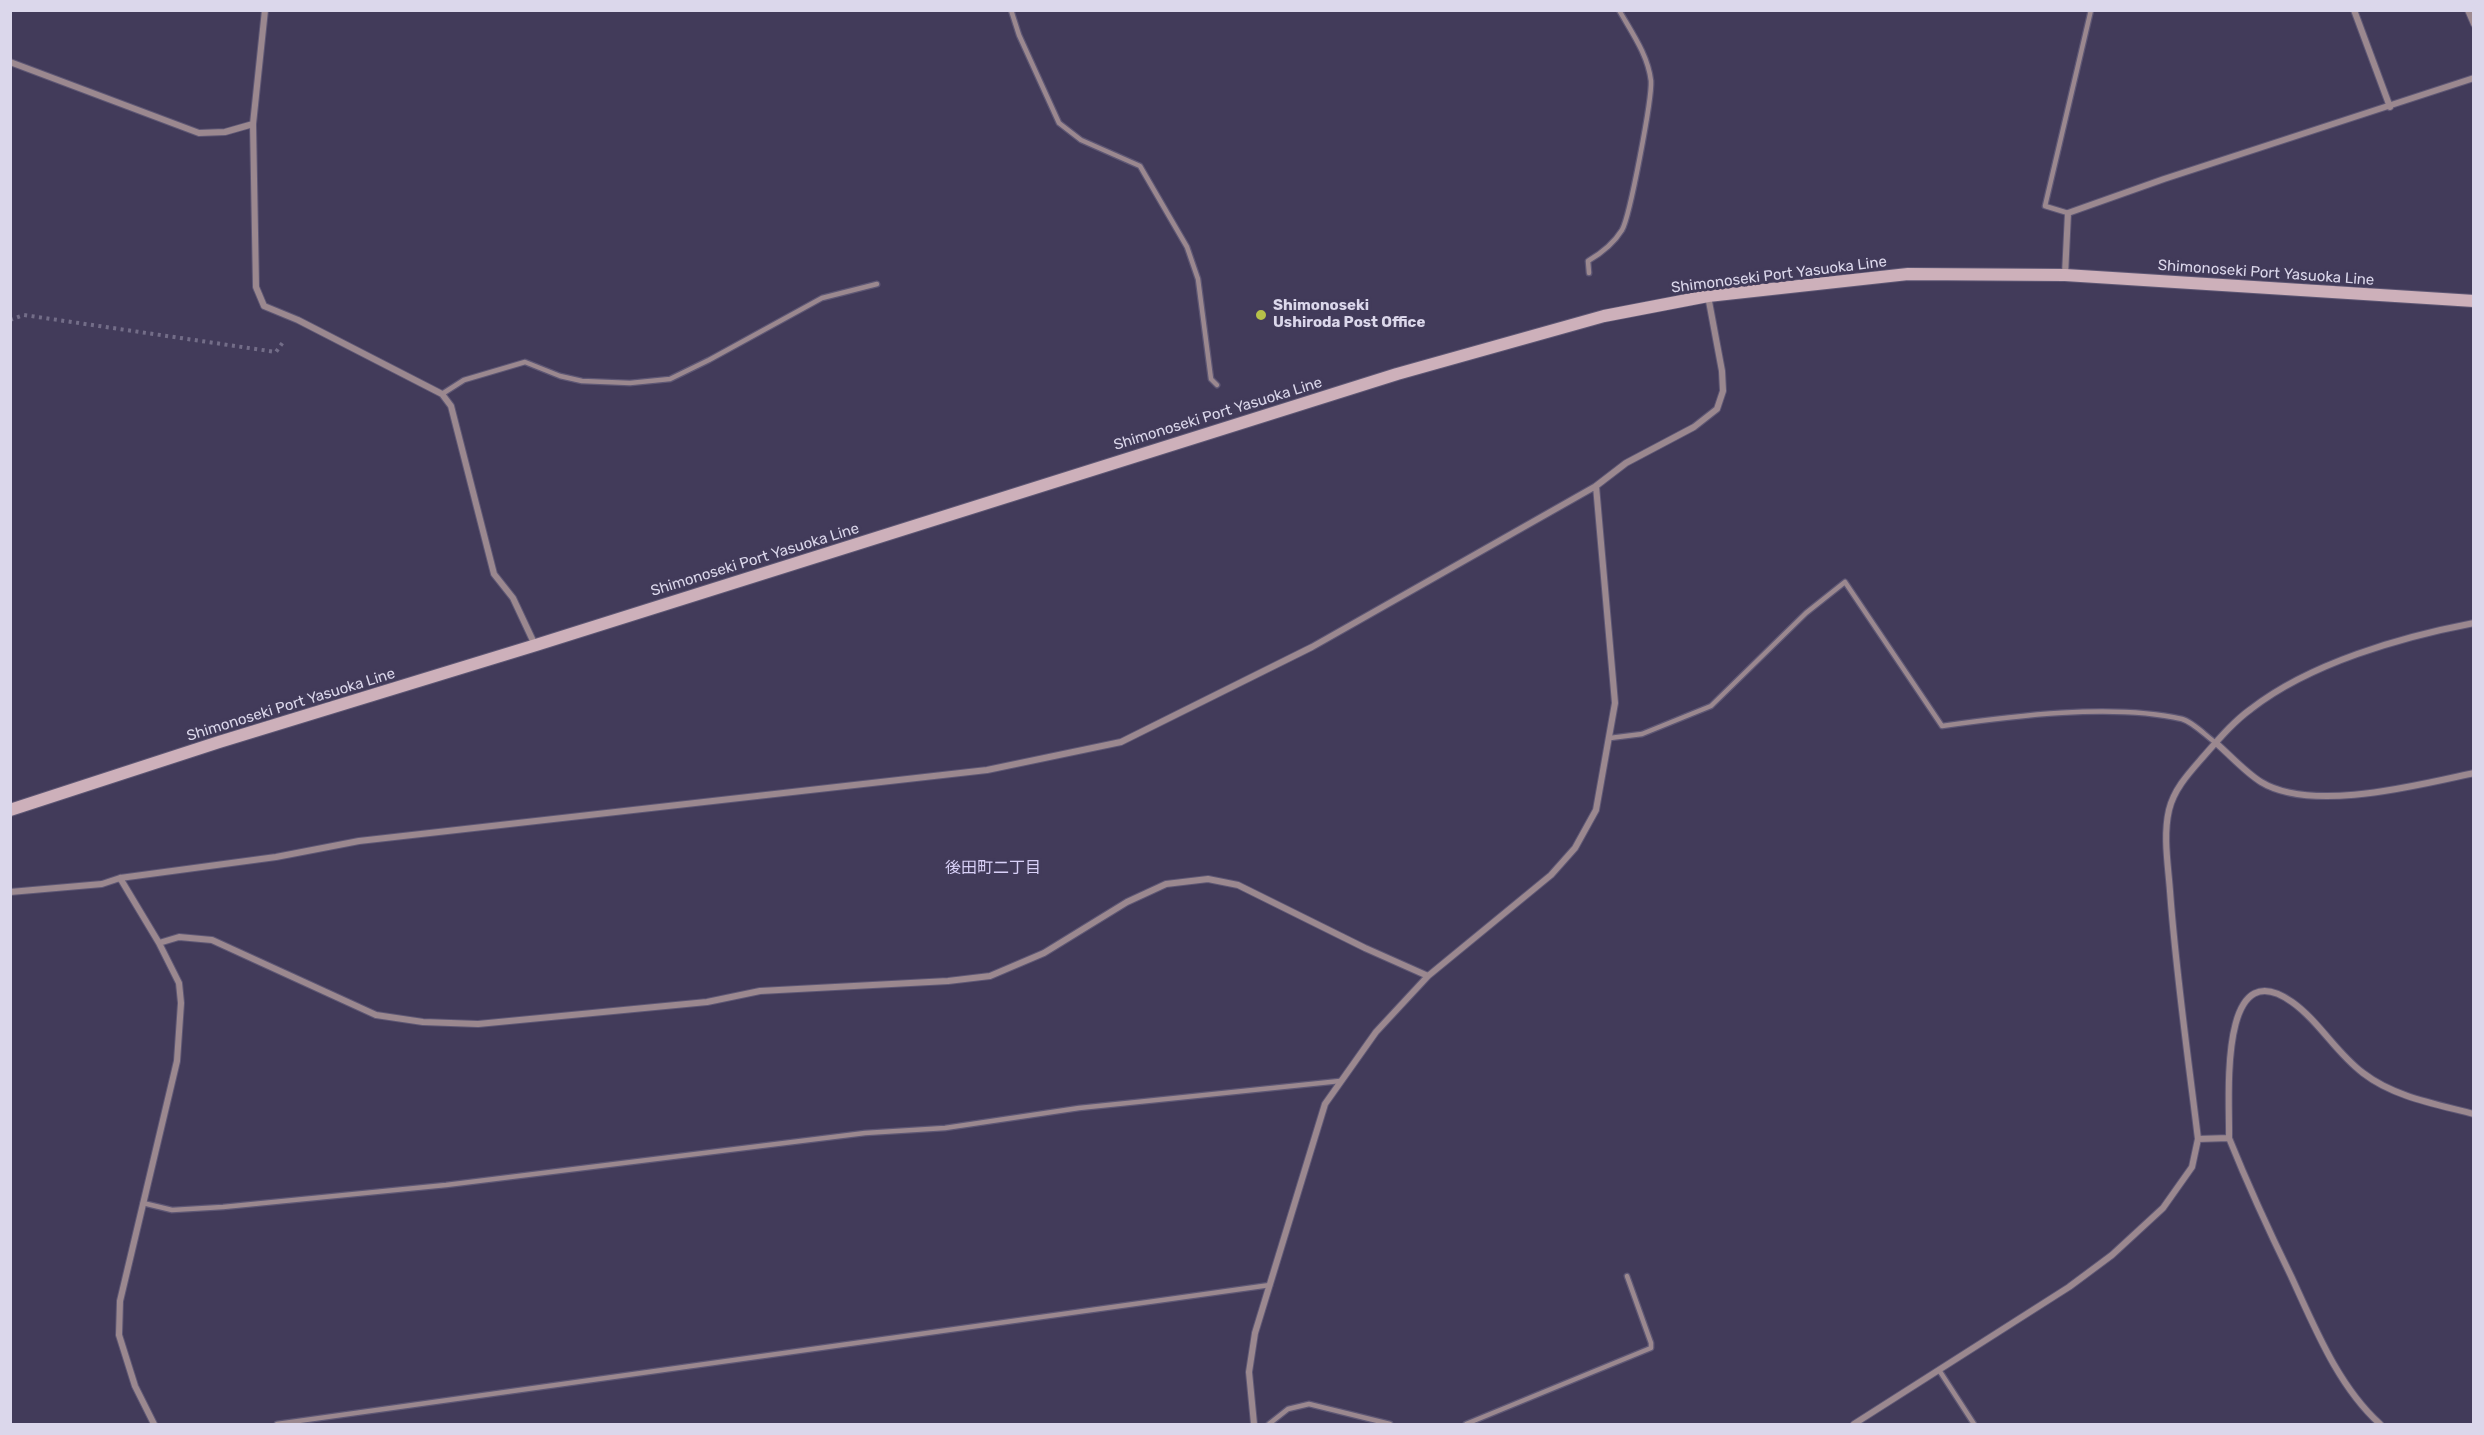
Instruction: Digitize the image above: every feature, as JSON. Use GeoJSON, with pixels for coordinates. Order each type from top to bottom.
{"type":"FeatureCollection","features":[{"type":"Feature","properties":{"kind":"main road","name":"Shimonoseki Port Yasuoka Line"},"geometry":{"type":"LineString","coordinates":[[10,810],[219,742],[536,645],[1396,374],[1604,316],[1708,296],[1908,274],[2065,275],[2474,301]]}},
{"type":"Feature","properties":{"kind":"street"},"geometry":{"type":"LineString","coordinates":[[265,10],[253,124],[256,287],[264,306],[298,320],[442,394],[451,406],[494,574],[513,597],[536,645]]}},
{"type":"Feature","properties":{"kind":"street"},"geometry":{"type":"LineString","coordinates":[[2354,10],[2390,107]]}},
{"type":"Feature","properties":{"kind":"street"},"geometry":{"type":"LineString","coordinates":[[2468,10],[2474,24]]}},
{"type":"Feature","properties":{"kind":"street"},"geometry":{"type":"LineString","coordinates":[[10,62],[199,133],[225,132],[253,124]]}},
{"type":"Feature","properties":{"kind":"street"},"geometry":{"type":"LineString","coordinates":[[2065,275],[2068,213],[2164,179],[2474,78]]}},
{"type":"Feature","properties":{"kind":"street"},"geometry":{"type":"LineString","coordinates":[[10,892],[102,884],[120,879],[276,857],[359,841],[987,770],[1121,742],[1312,647],[1596,486],[1626,463],[1694,427],[1717,409],[1723,391],[1722,371],[1708,296]]}},
{"type":"Feature","properties":{"kind":"street"},"geometry":{"type":"LineString","coordinates":[[1254,1425],[1250,1372],[1255,1333],[1325,1104],[1376,1032],[1428,976],[1551,875],[1575,848],[1596,810],[1611,738],[1615,703],[1596,486]]}},
{"type":"Feature","properties":{"kind":"street"},"geometry":{"type":"LineString","coordinates":[[1854,1425],[2068,1287],[2141,1230],[2163,1208],[2192,1167],[2198,1139],[2173,931],[2166,833],[2169,808],[2181,782],[2251,708],[2278,690],[2336,663],[2425,632],[2474,623]]}},
{"type":"Feature","properties":{"kind":"street"},"geometry":{"type":"LineString","coordinates":[[2216,743],[2262,783],[2300,795],[2382,792],[2474,773]]}},
{"type":"Feature","properties":{"kind":"street"},"geometry":{"type":"LineString","coordinates":[[120,879],[159,943],[179,983],[180,1031],[177,1061],[120,1301],[119,1335],[135,1386],[154,1425]]}},
{"type":"Feature","properties":{"kind":"street"},"geometry":{"type":"LineString","coordinates":[[159,943],[179,937],[212,940],[376,1015],[423,1022],[478,1024],[707,1002],[760,991],[948,981],[990,976],[1044,953],[1127,902],[1166,884],[1208,879],[1238,885],[1365,948],[1428,976]]}},
{"type":"Feature","properties":{"kind":"street"},"geometry":{"type":"LineString","coordinates":[[2380,1425],[2354,1397],[2334,1365],[2260,1210],[2229,1138],[2234,1024],[2242,1004],[2250,996],[2263,992],[2278,993],[2294,1004],[2339,1053],[2364,1074],[2416,1099],[2474,1114]]}},
{"type":"Feature","properties":{"kind":"street"},"geometry":{"type":"LineString","coordinates":[[2198,1139],[2229,1138]]}},
{"type":"Feature","properties":{"kind":"lane"},"geometry":{"type":"LineString","coordinates":[[1011,10],[1019,35],[1059,123],[1081,140],[1140,166],[1187,247],[1198,279],[1211,379],[1217,385]]}},
{"type":"Feature","properties":{"kind":"lane"},"geometry":{"type":"LineString","coordinates":[[1589,273],[1588,261],[1601,253],[1622,230],[1646,123],[1651,82],[1642,48],[1619,10]]}},
{"type":"Feature","properties":{"kind":"lane"},"geometry":{"type":"LineString","coordinates":[[2068,213],[2045,206],[2091,10]]}},
{"type":"Feature","properties":{"kind":"lane"},"geometry":{"type":"LineString","coordinates":[[442,394],[464,380],[525,362],[560,376],[582,381],[630,383],[670,379],[822,298],[877,284]]}},
{"type":"Feature","properties":{"kind":"lane"},"geometry":{"type":"LineString","coordinates":[[1611,738],[1642,734],[1711,706],[1806,614],[1845,582],[1942,726],[2021,715],[2127,713],[2184,720],[2216,743]]}},
{"type":"Feature","properties":{"kind":"lane"},"geometry":{"type":"LineString","coordinates":[[143,1203],[172,1210],[422,1187],[865,1133],[945,1128],[1079,1108],[1340,1081]]}},
{"type":"Feature","properties":{"kind":"lane"},"geometry":{"type":"LineString","coordinates":[[1466,1425],[1651,1348],[1627,1275]]}},
{"type":"Feature","properties":{"kind":"lane"},"geometry":{"type":"LineString","coordinates":[[277,1425],[1270,1286]]}},
{"type":"Feature","properties":{"kind":"lane"},"geometry":{"type":"LineString","coordinates":[[1940,1370],[1974,1425]]}},
{"type":"Feature","properties":{"kind":"lane"},"geometry":{"type":"LineString","coordinates":[[1269,1425],[1288,1409],[1309,1404],[1390,1425]]}},
{"type":"Feature","properties":{"kind":"path"},"geometry":{"type":"LineString","coordinates":[[10,320],[24,315],[276,352],[298,320]]}},
{"type":"Feature","properties":{"kind":"place","name":"Shimonoseki Ushiroda Post Office"},"geometry":{"type":"Point","coordinates":[1261,315]}},
{"type":"Feature","properties":{"kind":"district","name":"後田町二丁目"},"geometry":{"type":"Point","coordinates":[993,868]}}]}
